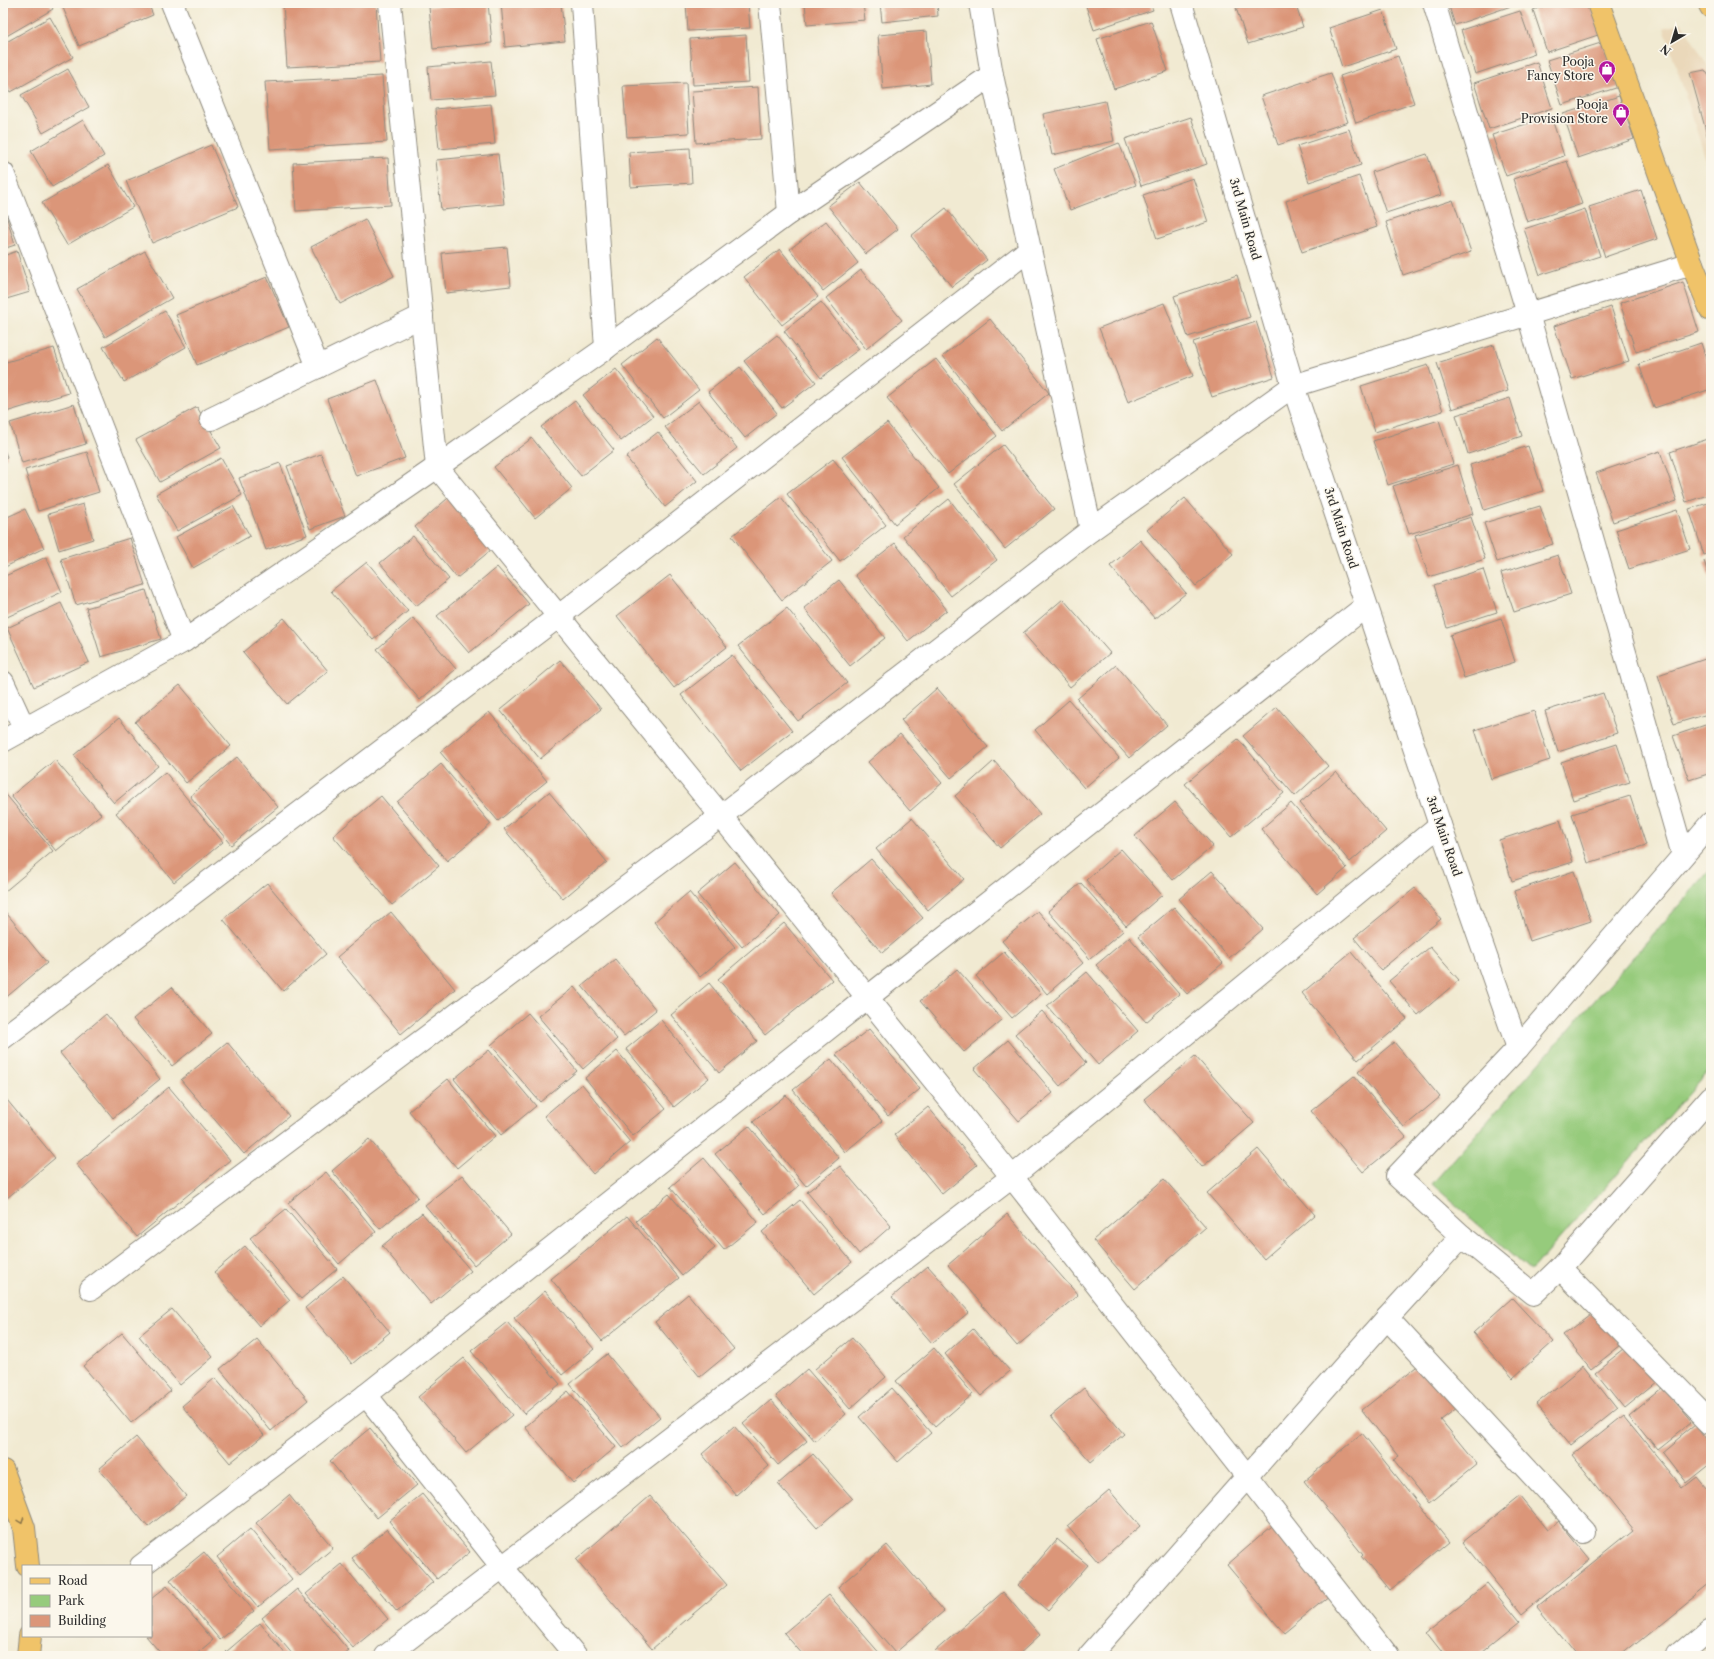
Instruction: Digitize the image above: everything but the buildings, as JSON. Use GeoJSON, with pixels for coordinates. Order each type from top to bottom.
{"type":"FeatureCollection","features":[{"type":"Feature","properties":{"kind":"main road"},"geometry":{"type":"LineString","coordinates":[[1598,3],[1692,264],[1711,310]]}},
{"type":"Feature","properties":{"kind":"main road"},"geometry":{"type":"LineString","coordinates":[[1709,3],[1711,7]]}},
{"type":"Feature","properties":{"kind":"main road"},"geometry":{"type":"LineString","coordinates":[[3,1471],[24,1528],[28,1565]]}},
{"type":"Feature","properties":{"kind":"main road"},"geometry":{"type":"LineString","coordinates":[[28,1656],[30,1637]]}},
{"type":"Feature","properties":{"kind":"street"},"geometry":{"type":"LineString","coordinates":[[172,3],[318,367]]}},
{"type":"Feature","properties":{"kind":"street"},"geometry":{"type":"LineString","coordinates":[[390,3],[437,467],[868,996],[1388,1656]]}},
{"type":"Feature","properties":{"kind":"street"},"geometry":{"type":"LineString","coordinates":[[582,3],[606,348]]}},
{"type":"Feature","properties":{"kind":"street"},"geometry":{"type":"LineString","coordinates":[[770,3],[789,213]]}},
{"type":"Feature","properties":{"kind":"street"},"geometry":{"type":"LineString","coordinates":[[980,3],[992,75],[1090,530]]}},
{"type":"Feature","properties":{"kind":"street","name":"3rd Main Road"},"geometry":{"type":"LineString","coordinates":[[1181,3],[1294,386],[1366,606],[1518,1048]]}},
{"type":"Feature","properties":{"kind":"street"},"geometry":{"type":"LineString","coordinates":[[1434,3],[1528,314],[1683,855]]}},
{"type":"Feature","properties":{"kind":"street"},"geometry":{"type":"LineString","coordinates":[[3,741],[184,641],[437,467],[606,348],[789,213],[992,75]]}},
{"type":"Feature","properties":{"kind":"street"},"geometry":{"type":"LineString","coordinates":[[3,173],[184,641]]}},
{"type":"Feature","properties":{"kind":"street"},"geometry":{"type":"LineString","coordinates":[[3,1038],[559,616],[1030,249]]}},
{"type":"Feature","properties":{"kind":"street"},"geometry":{"type":"LineString","coordinates":[[91,1289],[722,816],[1090,530],[1294,386],[1692,264]]}},
{"type":"Feature","properties":{"kind":"street"},"geometry":{"type":"LineString","coordinates":[[211,419],[422,316]]}},
{"type":"Feature","properties":{"kind":"street"},"geometry":{"type":"LineString","coordinates":[[142,1565],[366,1395],[868,996],[1366,606]]}},
{"type":"Feature","properties":{"kind":"street"},"geometry":{"type":"LineString","coordinates":[[3,682],[25,730]]}},
{"type":"Feature","properties":{"kind":"street"},"geometry":{"type":"LineString","coordinates":[[1711,823],[1518,1048],[1397,1176],[1462,1236],[1534,1294],[1560,1268],[1711,1097]]}},
{"type":"Feature","properties":{"kind":"street"},"geometry":{"type":"LineString","coordinates":[[386,1656],[1012,1177],[1440,824]]}},
{"type":"Feature","properties":{"kind":"street"},"geometry":{"type":"LineString","coordinates":[[1091,1655],[1387,1318],[1462,1236]]}},
{"type":"Feature","properties":{"kind":"street"},"geometry":{"type":"LineString","coordinates":[[1560,1268],[1711,1422]]}},
{"type":"Feature","properties":{"kind":"street"},"geometry":{"type":"LineString","coordinates":[[1387,1318],[1584,1532]]}},
{"type":"Feature","properties":{"kind":"street"},"geometry":{"type":"LineString","coordinates":[[366,1395],[502,1567],[576,1656]]}},
{"type":"Feature","properties":{"kind":"street"},"geometry":{"type":"LineString","coordinates":[[1678,1656],[1711,1628]]}},
{"type":"Feature","properties":{"kind":"shaded area"},"geometry":{"type":"Polygon","coordinates":[[[1682,23],[1711,71],[1711,176],[1664,28],[1682,23]]]}},
{"type":"Feature","properties":{"kind":"green space"},"geometry":{"type":"Polygon","coordinates":[[[1711,869],[1711,1068],[1531,1271],[1432,1184],[1711,869]]]}},
{"type":"Feature","properties":{"kind":"place","name":"Pooja Fancy Store"},"geometry":{"type":"Point","coordinates":[1607,84]}},
{"type":"Feature","properties":{"kind":"place","name":"Pooja Provision Store"},"geometry":{"type":"Point","coordinates":[1621,127]}}]}
